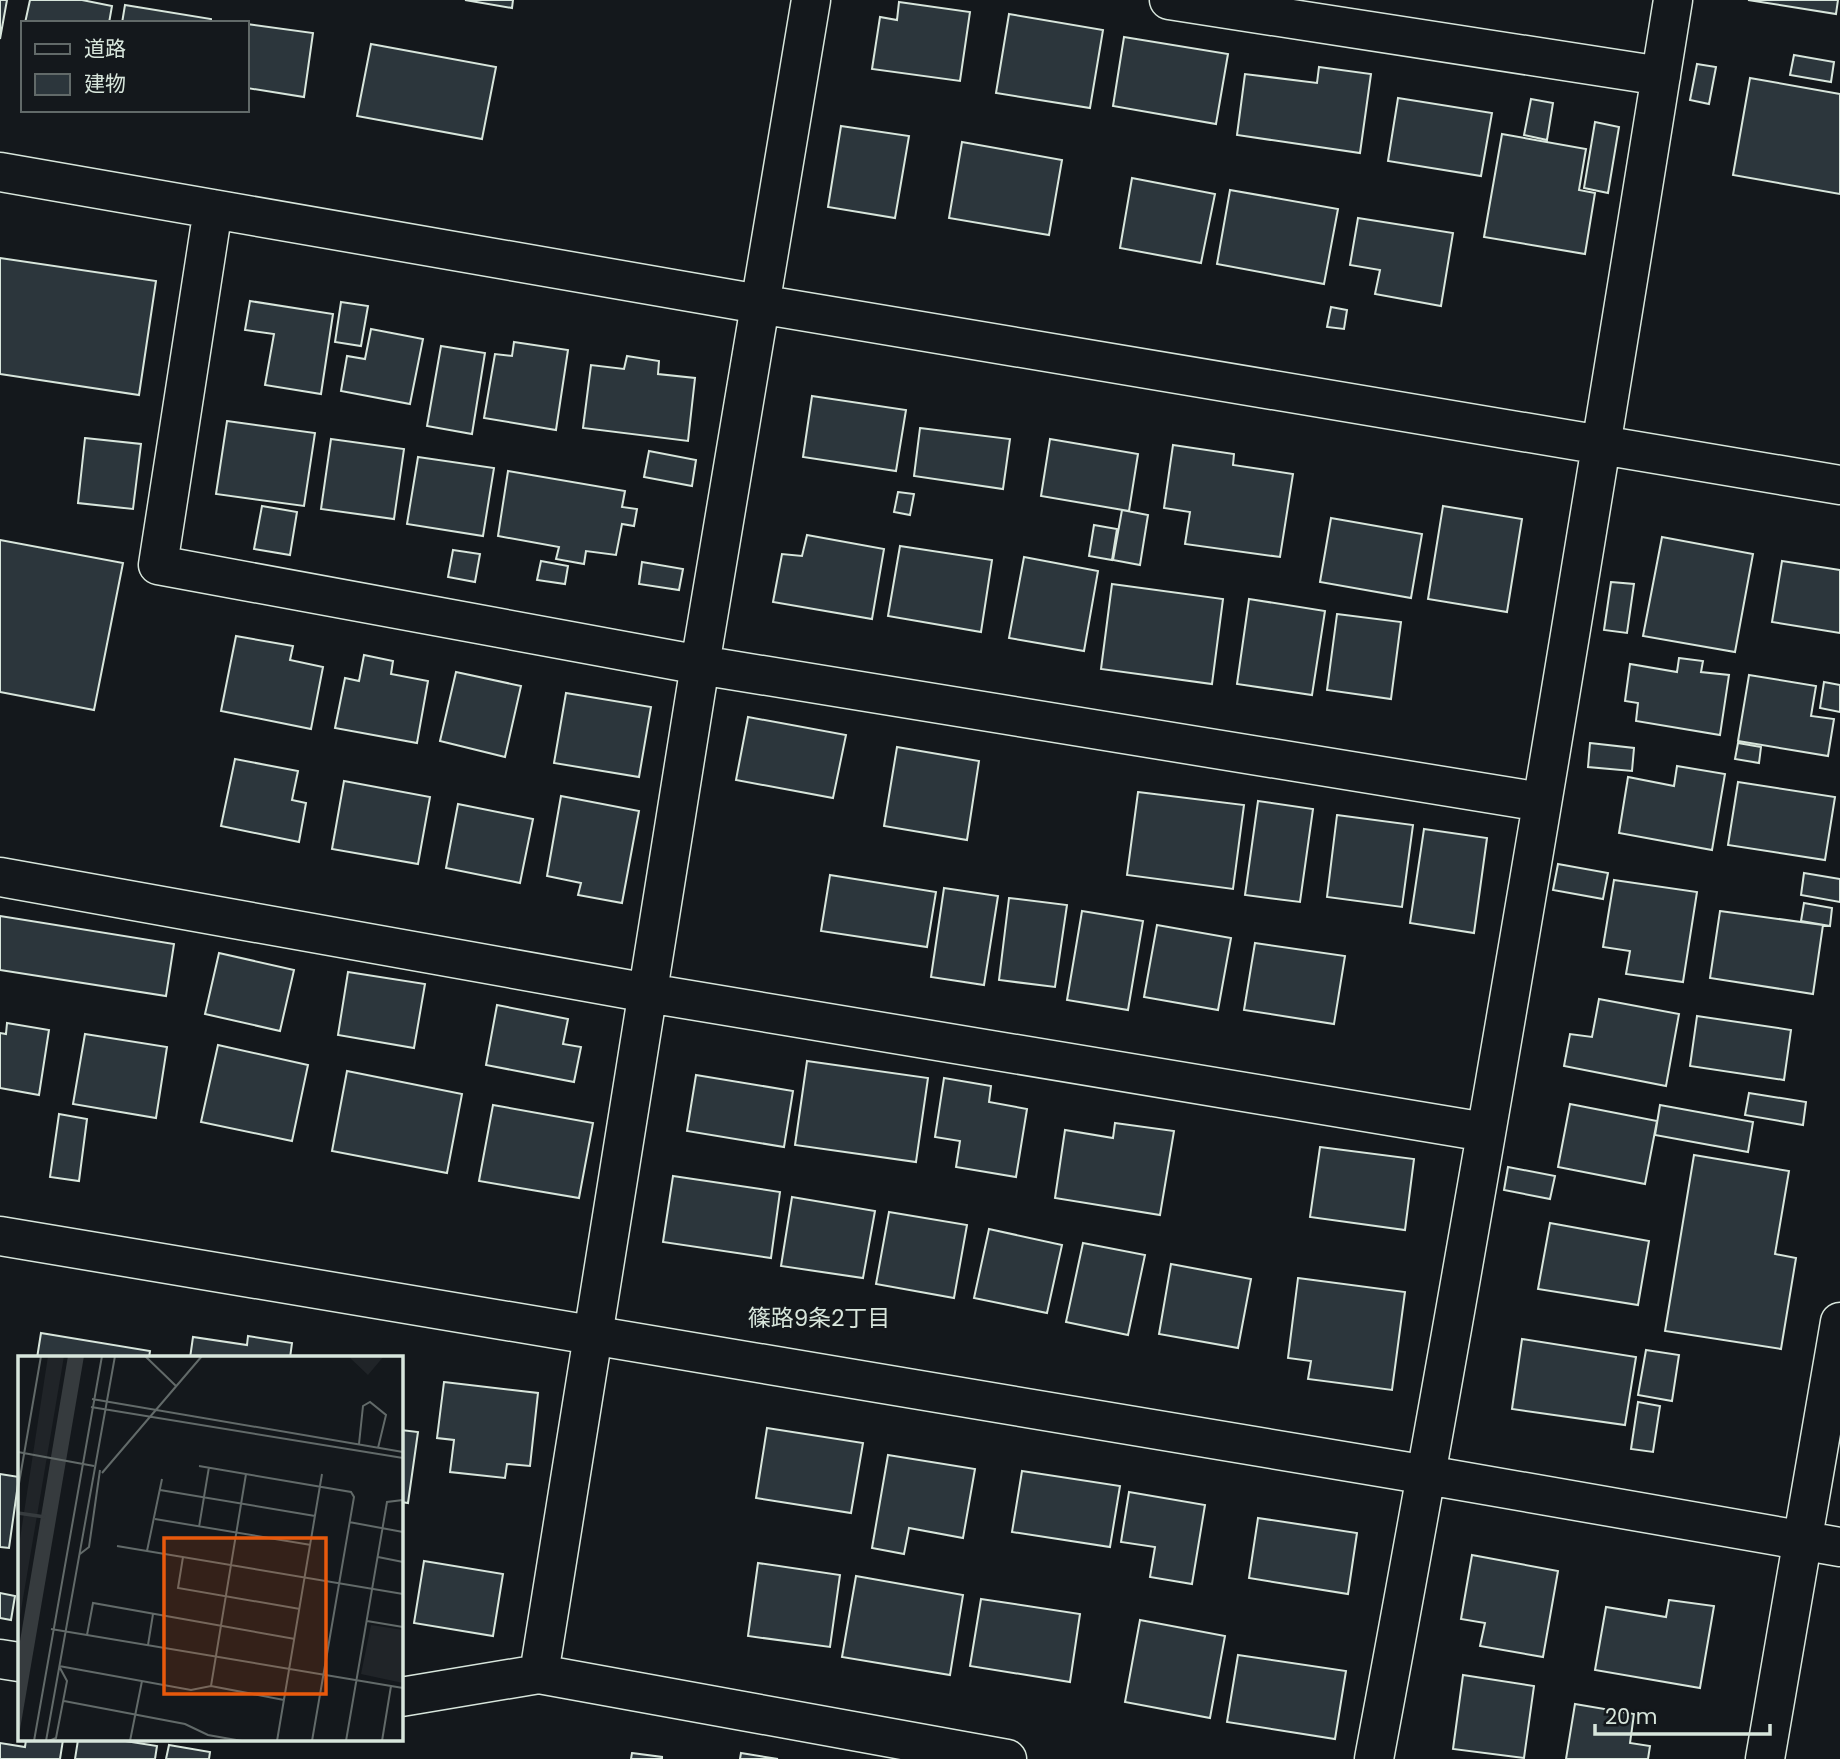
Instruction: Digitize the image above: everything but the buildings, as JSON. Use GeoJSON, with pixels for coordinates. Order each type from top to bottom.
{"type":"FeatureCollection","features":[{"type":"Feature","properties":{"kind":"street"},"geometry":{"type":"LineString","coordinates":[[539,1674],[700,665],[811,0]]}},
{"type":"Feature","properties":{"kind":"street"},"geometry":{"type":"LineString","coordinates":[[1169,0],[1661,76]]}},
{"type":"Feature","properties":{"kind":"street"},"geometry":{"type":"LineString","coordinates":[[1374,1759],[1427,1475],[1673,0]]}},
{"type":"Feature","properties":{"kind":"street"},"geometry":{"type":"LineString","coordinates":[[0,172],[759,304],[1840,485]]}},
{"type":"Feature","properties":{"kind":"street"},"geometry":{"type":"LineString","coordinates":[[213,209],[158,565],[700,665],[1541,802]]}},
{"type":"Feature","properties":{"kind":"street"},"geometry":{"type":"LineString","coordinates":[[0,877],[648,993],[1485,1132]]}},
{"type":"Feature","properties":{"kind":"street"},"geometry":{"type":"LineString","coordinates":[[0,1236],[1427,1475],[1840,1547]]}},
{"type":"Feature","properties":{"kind":"street"},"geometry":{"type":"LineString","coordinates":[[1765,1759],[1840,1322]]}},
{"type":"Feature","properties":{"kind":"street"},"geometry":{"type":"LineString","coordinates":[[0,1658],[18,1662]]}},
{"type":"Feature","properties":{"kind":"street"},"geometry":{"type":"LineString","coordinates":[[402,1697],[539,1674],[1007,1759]]}},
{"type":"Feature","properties":{"kind":"district","name":"篠路9条2丁目"},"geometry":{"type":"Point","coordinates":[819,1318]}}]}
